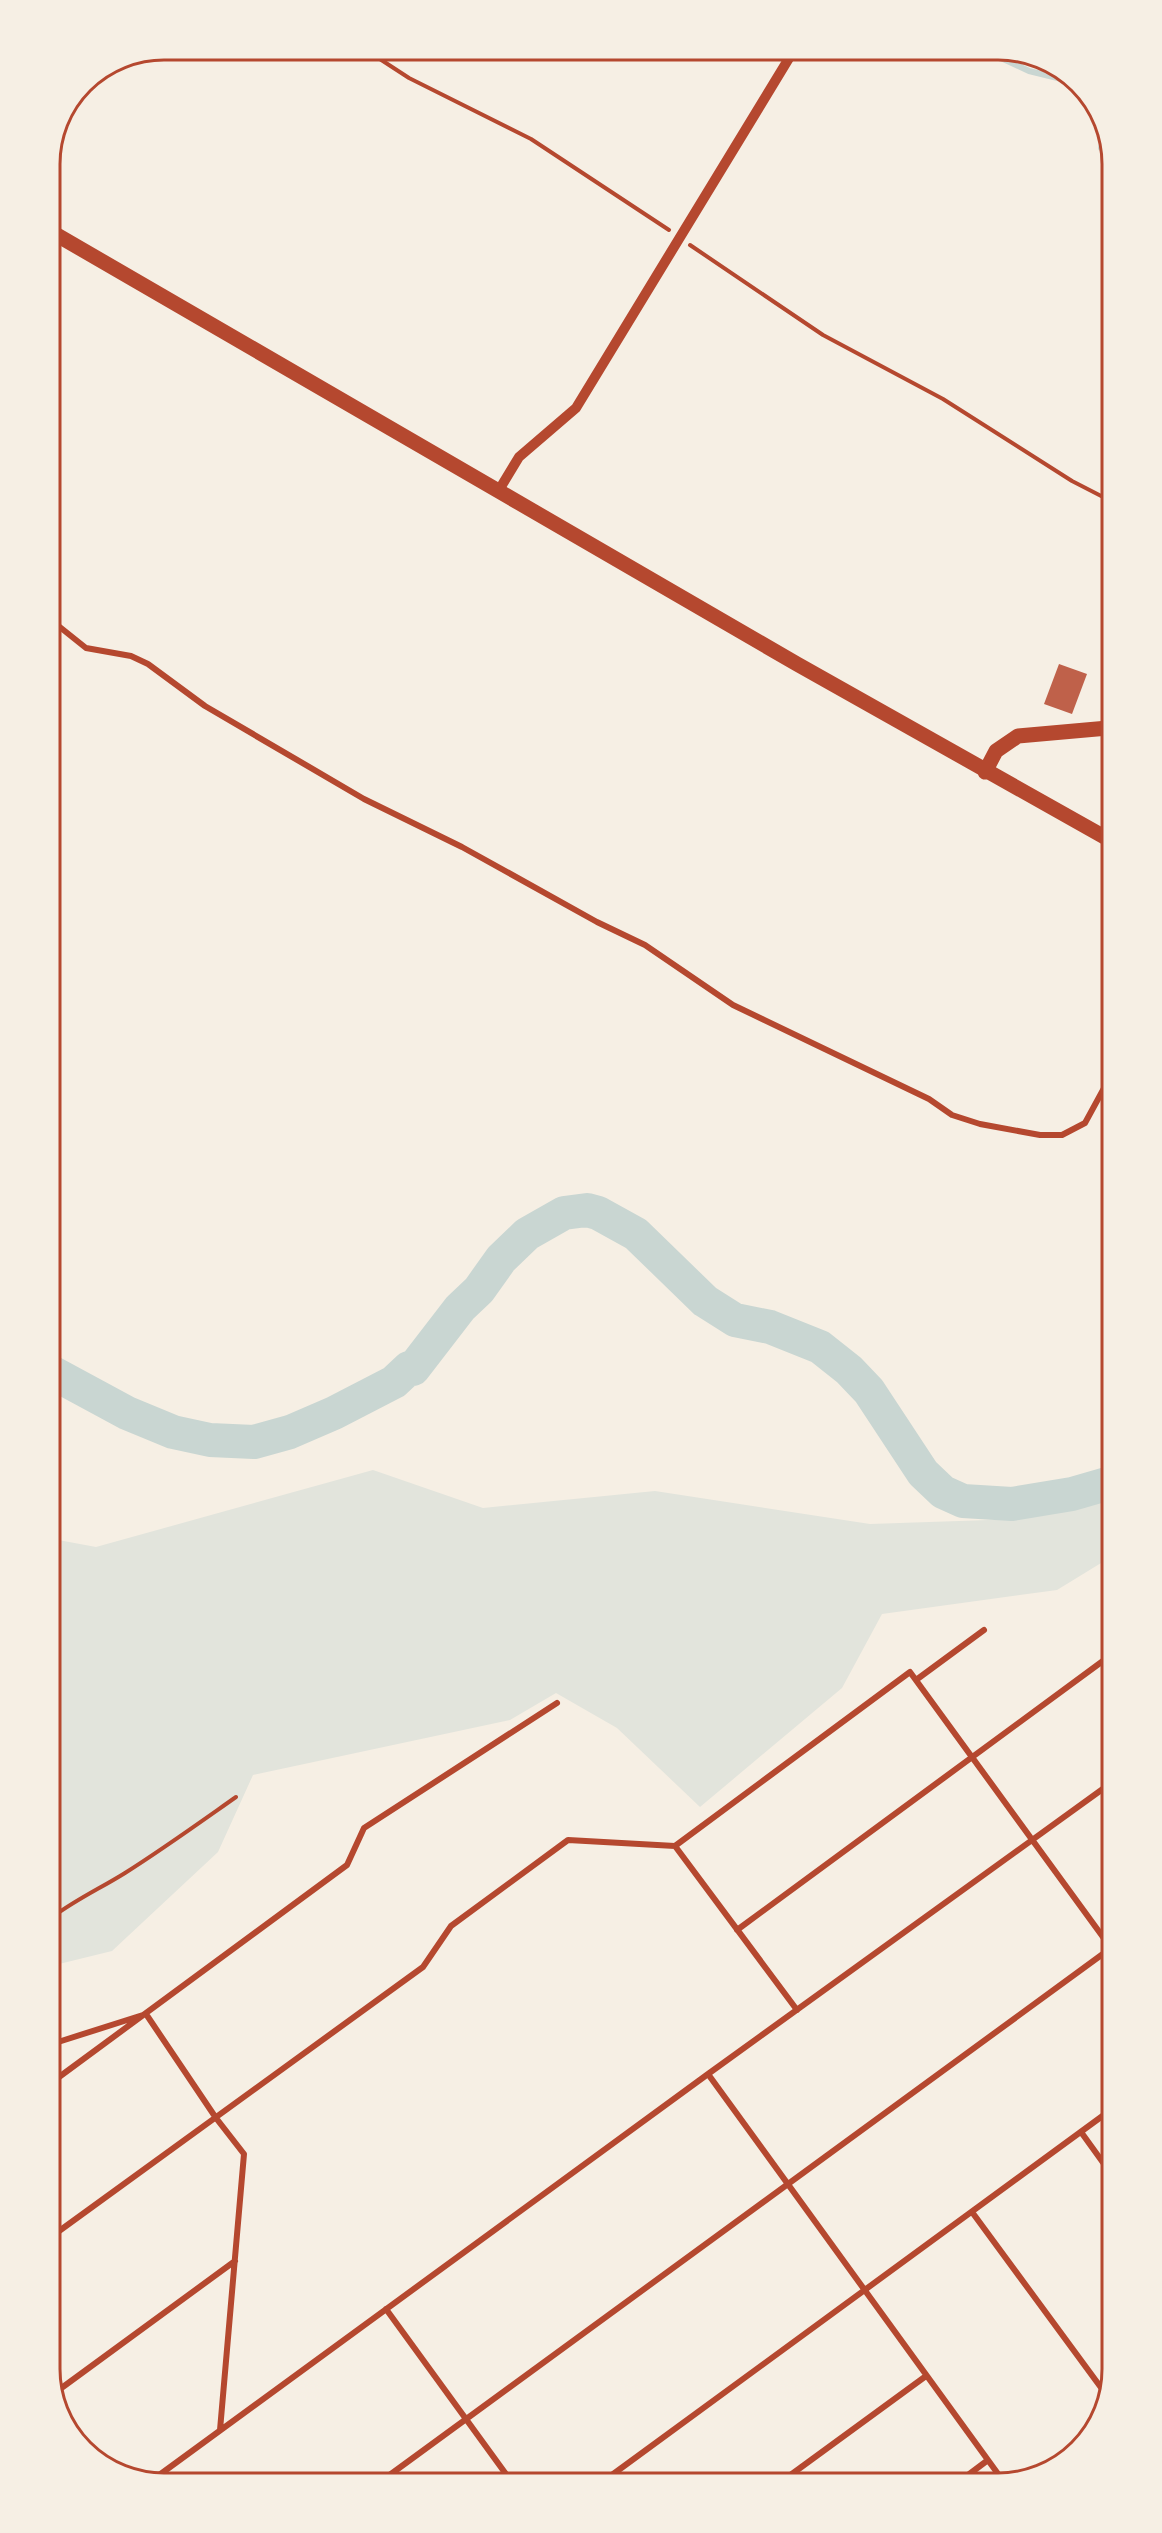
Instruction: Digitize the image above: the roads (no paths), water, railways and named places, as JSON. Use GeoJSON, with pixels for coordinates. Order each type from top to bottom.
{"type":"FeatureCollection","features":[{"type":"Feature","properties":{"kind":"main road"},"geometry":{"type":"LineString","coordinates":[[60,237],[986,772],[1102,836]]}},
{"type":"Feature","properties":{"kind":"main road"},"geometry":{"type":"LineString","coordinates":[[986,772],[996,751],[1018,736],[1102,729]]}},
{"type":"Feature","properties":{"kind":"street"},"geometry":{"type":"LineString","coordinates":[[499,490],[519,457],[576,408],[788,60]]}},
{"type":"Feature","properties":{"kind":"street"},"geometry":{"type":"LineString","coordinates":[[60,627],[86,648],[131,656],[148,664],[205,706],[364,799],[645,945],[733,1005],[929,1099],[952,1115],[1000,1128],[1040,1135],[1062,1135],[1085,1123],[1102,1092]]}},
{"type":"Feature","properties":{"kind":"street"},"geometry":{"type":"LineString","coordinates":[[916,1680],[984,1630]]}},
{"type":"Feature","properties":{"kind":"street"},"geometry":{"type":"LineString","coordinates":[[737,1930],[1102,1661]]}},
{"type":"Feature","properties":{"kind":"street"},"geometry":{"type":"LineString","coordinates":[[60,2230],[423,1967],[451,1926],[568,1840],[675,1846],[910,1672],[1102,1936]]}},
{"type":"Feature","properties":{"kind":"street"},"geometry":{"type":"LineString","coordinates":[[60,2075],[347,1865],[364,1828],[557,1702]]}},
{"type":"Feature","properties":{"kind":"street"},"geometry":{"type":"LineString","coordinates":[[162,2473],[1102,1790]]}},
{"type":"Feature","properties":{"kind":"street"},"geometry":{"type":"LineString","coordinates":[[675,1846],[797,2010]]}},
{"type":"Feature","properties":{"kind":"street"},"geometry":{"type":"LineString","coordinates":[[392,2473],[1102,1955]]}},
{"type":"Feature","properties":{"kind":"street"},"geometry":{"type":"LineString","coordinates":[[60,2041],[146,2014]]}},
{"type":"Feature","properties":{"kind":"street"},"geometry":{"type":"LineString","coordinates":[[146,2014],[216,2118],[244,2154],[220,2430]]}},
{"type":"Feature","properties":{"kind":"street"},"geometry":{"type":"LineString","coordinates":[[708,2074],[997,2473]]}},
{"type":"Feature","properties":{"kind":"street"},"geometry":{"type":"LineString","coordinates":[[615,2473],[1102,2116]]}},
{"type":"Feature","properties":{"kind":"street"},"geometry":{"type":"LineString","coordinates":[[1081,2132],[1102,2161]]}},
{"type":"Feature","properties":{"kind":"street"},"geometry":{"type":"LineString","coordinates":[[972,2212],[1100,2387]]}},
{"type":"Feature","properties":{"kind":"street"},"geometry":{"type":"LineString","coordinates":[[62,2388],[235,2261]]}},
{"type":"Feature","properties":{"kind":"street"},"geometry":{"type":"LineString","coordinates":[[386,2309],[505,2473]]}},
{"type":"Feature","properties":{"kind":"street"},"geometry":{"type":"LineString","coordinates":[[793,2473],[926,2376]]}},
{"type":"Feature","properties":{"kind":"street"},"geometry":{"type":"LineString","coordinates":[[971,2473],[988,2460]]}},
{"type":"Feature","properties":{"kind":"waterway"},"geometry":{"type":"LineString","coordinates":[[1006,60],[1029,71],[1054,77]]}},
{"type":"Feature","properties":{"kind":"waterway"},"geometry":{"type":"LineString","coordinates":[[60,1377],[127,1413],[173,1432],[210,1440],[254,1442],[290,1432],[334,1413],[394,1382],[409,1368],[413,1369],[460,1308],[479,1290],[501,1259],[527,1234],[564,1213],[587,1210],[598,1213],[636,1234],[705,1301],[735,1320],[770,1327],[820,1347],[849,1370],[869,1391],[923,1473],[943,1492],[963,1501],[1012,1504],[1072,1494],[1102,1485]]}}]}
